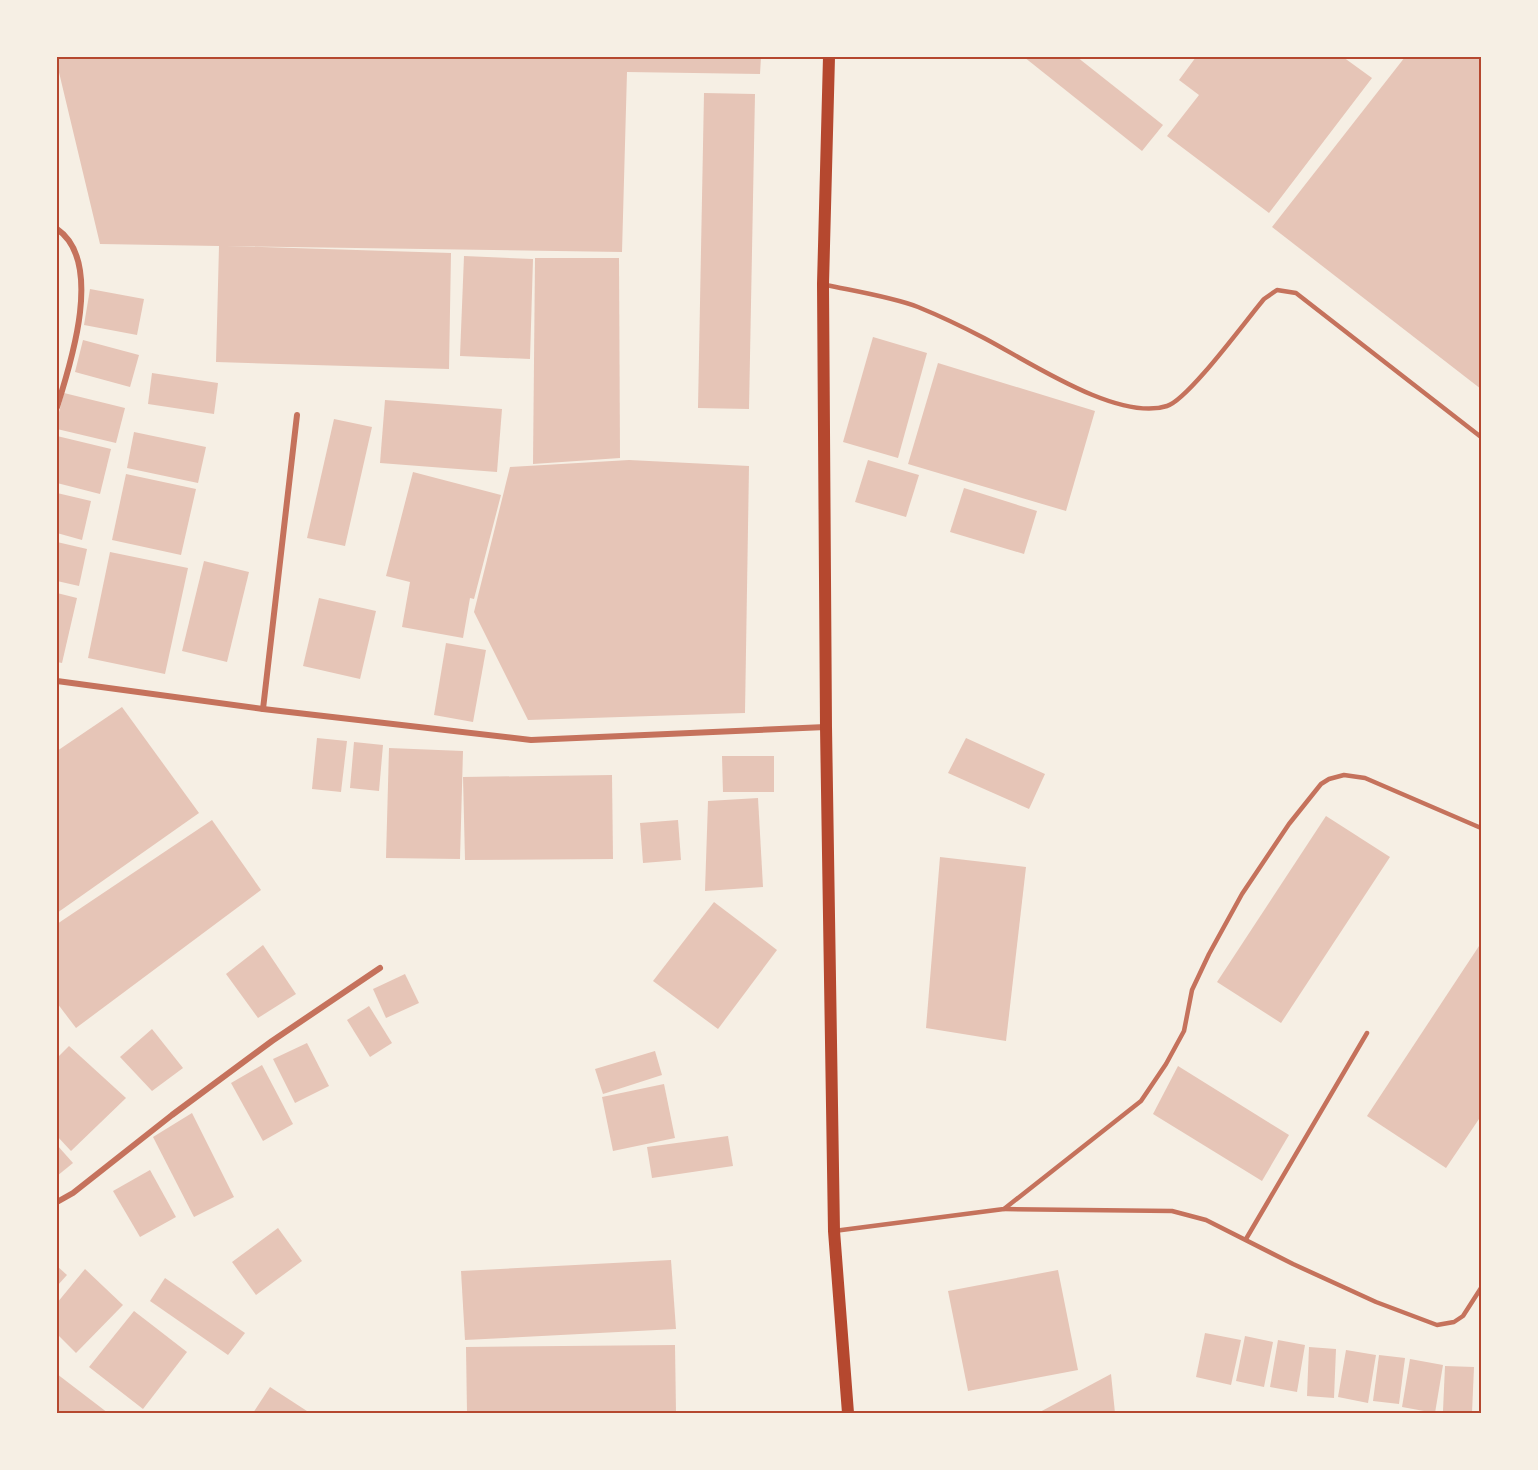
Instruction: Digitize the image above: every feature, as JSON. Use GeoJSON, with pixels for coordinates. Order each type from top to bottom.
{"type":"FeatureCollection","features":[{"type":"Feature","properties":{"kind":"main road"},"geometry":{"type":"LineString","coordinates":[[829,57],[823,284],[826,727],[834,1231],[848,1413]]}},
{"type":"Feature","properties":{"kind":"street"},"geometry":{"type":"LineString","coordinates":[[57,229],[71,242],[77,255],[82,287],[77,328],[68,371],[57,407]]}},
{"type":"Feature","properties":{"kind":"street"},"geometry":{"type":"LineString","coordinates":[[263,709],[297,415]]}},
{"type":"Feature","properties":{"kind":"street"},"geometry":{"type":"LineString","coordinates":[[57,681],[263,709],[531,740],[826,727]]}},
{"type":"Feature","properties":{"kind":"street"},"geometry":{"type":"LineString","coordinates":[[57,1202],[73,1193],[172,1115],[272,1041],[380,968]]}},
{"type":"Feature","properties":{"kind":"lane"},"geometry":{"type":"LineString","coordinates":[[823,284],[917,306],[982,337],[1081,390],[1113,402],[1143,409],[1169,406],[1194,385],[1264,299],[1277,290],[1296,293],[1481,437]]}},
{"type":"Feature","properties":{"kind":"lane"},"geometry":{"type":"LineString","coordinates":[[1004,1209],[1141,1101],[1166,1064],[1184,1031],[1192,990],[1242,894],[1289,824],[1321,784],[1344,775],[1365,778],[1481,828]]}},
{"type":"Feature","properties":{"kind":"lane"},"geometry":{"type":"LineString","coordinates":[[1245,1239],[1367,1033]]}},
{"type":"Feature","properties":{"kind":"lane"},"geometry":{"type":"LineString","coordinates":[[834,1231],[1004,1209],[1172,1211],[1206,1220],[1293,1264],[1376,1302],[1437,1325],[1454,1322],[1463,1316],[1481,1288]]}},
{"type":"Feature","properties":{"kind":"building"},"geometry":{"type":"Polygon","coordinates":[[[57,57],[761,57],[760,74],[627,72],[622,252],[226,246],[451,253],[449,369],[216,362],[219,246],[100,244],[57,57]]]}},
{"type":"Feature","properties":{"kind":"building"},"geometry":{"type":"Polygon","coordinates":[[[1024,57],[1077,57],[1163,125],[1142,151],[1024,57]]]}},
{"type":"Feature","properties":{"kind":"building"},"geometry":{"type":"Polygon","coordinates":[[[1196,57],[1343,57],[1372,78],[1269,213],[1167,136],[1199,95],[1179,80],[1196,57]]]}},
{"type":"Feature","properties":{"kind":"building"},"geometry":{"type":"Polygon","coordinates":[[[1405,57],[1481,57],[1481,389],[1272,227],[1405,57]]]}},
{"type":"Feature","properties":{"kind":"building"},"geometry":{"type":"Polygon","coordinates":[[[704,93],[755,94],[749,409],[698,408],[704,93]]]}},
{"type":"Feature","properties":{"kind":"building"},"geometry":{"type":"Polygon","coordinates":[[[464,256],[533,259],[530,359],[460,356],[464,256]]]}},
{"type":"Feature","properties":{"kind":"building"},"geometry":{"type":"Polygon","coordinates":[[[535,258],[619,258],[620,458],[533,464],[535,258]]]}},
{"type":"Feature","properties":{"kind":"building"},"geometry":{"type":"Polygon","coordinates":[[[90,289],[144,299],[137,335],[84,325],[90,289]]]}},
{"type":"Feature","properties":{"kind":"building"},"geometry":{"type":"Polygon","coordinates":[[[873,337],[927,353],[898,458],[843,442],[873,337]]]}},
{"type":"Feature","properties":{"kind":"building"},"geometry":{"type":"Polygon","coordinates":[[[83,340],[139,355],[130,387],[75,372],[83,340]]]}},
{"type":"Feature","properties":{"kind":"building"},"geometry":{"type":"Polygon","coordinates":[[[938,363],[1095,411],[1066,511],[908,464],[938,363]]]}},
{"type":"Feature","properties":{"kind":"building"},"geometry":{"type":"Polygon","coordinates":[[[152,373],[218,383],[214,414],[148,404],[152,373]]]}},
{"type":"Feature","properties":{"kind":"building"},"geometry":{"type":"Polygon","coordinates":[[[64,393],[125,408],[116,443],[57,429],[64,393]]]}},
{"type":"Feature","properties":{"kind":"building"},"geometry":{"type":"Polygon","coordinates":[[[385,400],[502,409],[497,472],[380,463],[385,400]]]}},
{"type":"Feature","properties":{"kind":"building"},"geometry":{"type":"Polygon","coordinates":[[[334,419],[372,427],[345,546],[307,538],[334,419]]]}},
{"type":"Feature","properties":{"kind":"building"},"geometry":{"type":"Polygon","coordinates":[[[134,432],[206,447],[198,483],[127,468],[134,432]]]}},
{"type":"Feature","properties":{"kind":"building"},"geometry":{"type":"Polygon","coordinates":[[[57,436],[111,449],[100,494],[57,483],[57,436]]]}},
{"type":"Feature","properties":{"kind":"building"},"geometry":{"type":"Polygon","coordinates":[[[629,460],[749,466],[745,713],[528,720],[474,612],[510,467],[629,460]]]}},
{"type":"Feature","properties":{"kind":"building"},"geometry":{"type":"Polygon","coordinates":[[[868,460],[919,475],[906,517],[855,502],[868,460]]]}},
{"type":"Feature","properties":{"kind":"building"},"geometry":{"type":"Polygon","coordinates":[[[413,472],[501,495],[474,599],[470,598],[463,638],[402,627],[410,582],[386,576],[413,472]]]}},
{"type":"Feature","properties":{"kind":"building"},"geometry":{"type":"Polygon","coordinates":[[[126,474],[196,489],[181,555],[112,540],[126,474]]]}},
{"type":"Feature","properties":{"kind":"building"},"geometry":{"type":"Polygon","coordinates":[[[964,488],[1037,511],[1024,554],[950,532],[964,488]]]}},
{"type":"Feature","properties":{"kind":"building"},"geometry":{"type":"Polygon","coordinates":[[[57,493],[91,501],[82,540],[57,533],[57,493]]]}},
{"type":"Feature","properties":{"kind":"building"},"geometry":{"type":"Polygon","coordinates":[[[57,542],[87,549],[79,586],[57,581],[57,542]]]}},
{"type":"Feature","properties":{"kind":"building"},"geometry":{"type":"Polygon","coordinates":[[[110,552],[188,568],[165,674],[88,658],[110,552]]]}},
{"type":"Feature","properties":{"kind":"building"},"geometry":{"type":"Polygon","coordinates":[[[204,561],[249,572],[227,662],[182,651],[204,561]]]}},
{"type":"Feature","properties":{"kind":"building"},"geometry":{"type":"Polygon","coordinates":[[[57,593],[77,598],[62,663],[57,662],[57,593]]]}},
{"type":"Feature","properties":{"kind":"building"},"geometry":{"type":"Polygon","coordinates":[[[319,598],[376,611],[360,679],[303,666],[319,598]]]}},
{"type":"Feature","properties":{"kind":"building"},"geometry":{"type":"Polygon","coordinates":[[[446,643],[486,650],[473,722],[434,715],[446,643]]]}},
{"type":"Feature","properties":{"kind":"building"},"geometry":{"type":"Polygon","coordinates":[[[122,707],[199,813],[57,913],[57,751],[122,707]]]}},
{"type":"Feature","properties":{"kind":"building"},"geometry":{"type":"Polygon","coordinates":[[[317,738],[347,741],[341,792],[312,789],[317,738]]]}},
{"type":"Feature","properties":{"kind":"building"},"geometry":{"type":"Polygon","coordinates":[[[966,738],[1045,774],[1029,809],[948,773],[966,738]]]}},
{"type":"Feature","properties":{"kind":"building"},"geometry":{"type":"Polygon","coordinates":[[[354,742],[383,745],[379,791],[350,788],[354,742]]]}},
{"type":"Feature","properties":{"kind":"building"},"geometry":{"type":"Polygon","coordinates":[[[389,748],[463,751],[460,859],[386,858],[389,748]]]}},
{"type":"Feature","properties":{"kind":"building"},"geometry":{"type":"Polygon","coordinates":[[[722,756],[774,756],[774,792],[723,792],[722,756]]]}},
{"type":"Feature","properties":{"kind":"building"},"geometry":{"type":"Polygon","coordinates":[[[612,775],[613,859],[465,860],[463,777],[612,775]]]}},
{"type":"Feature","properties":{"kind":"building"},"geometry":{"type":"Polygon","coordinates":[[[758,798],[763,887],[705,891],[708,801],[758,798]]]}},
{"type":"Feature","properties":{"kind":"building"},"geometry":{"type":"Polygon","coordinates":[[[1326,816],[1390,857],[1281,1023],[1217,982],[1326,816]]]}},
{"type":"Feature","properties":{"kind":"building"},"geometry":{"type":"Polygon","coordinates":[[[212,820],[261,890],[76,1028],[57,1003],[57,924],[212,820]]]}},
{"type":"Feature","properties":{"kind":"building"},"geometry":{"type":"Polygon","coordinates":[[[678,820],[681,860],[643,863],[640,823],[678,820]]]}},
{"type":"Feature","properties":{"kind":"building"},"geometry":{"type":"Polygon","coordinates":[[[940,857],[1026,867],[1006,1041],[926,1028],[940,857]]]}},
{"type":"Feature","properties":{"kind":"building"},"geometry":{"type":"Polygon","coordinates":[[[714,902],[777,950],[718,1029],[653,981],[714,902]]]}},
{"type":"Feature","properties":{"kind":"building"},"geometry":{"type":"Polygon","coordinates":[[[1481,943],[1481,1116],[1446,1168],[1367,1116],[1481,943]]]}},
{"type":"Feature","properties":{"kind":"building"},"geometry":{"type":"Polygon","coordinates":[[[263,945],[296,994],[258,1018],[226,974],[263,945]]]}},
{"type":"Feature","properties":{"kind":"building"},"geometry":{"type":"Polygon","coordinates":[[[405,974],[419,1003],[386,1018],[373,989],[405,974]]]}},
{"type":"Feature","properties":{"kind":"building"},"geometry":{"type":"Polygon","coordinates":[[[369,1006],[392,1043],[370,1057],[347,1020],[369,1006]]]}},
{"type":"Feature","properties":{"kind":"building"},"geometry":{"type":"Polygon","coordinates":[[[152,1029],[183,1068],[152,1091],[120,1057],[152,1029]]]}},
{"type":"Feature","properties":{"kind":"building"},"geometry":{"type":"Polygon","coordinates":[[[307,1043],[329,1086],[295,1103],[273,1059],[307,1043]]]}},
{"type":"Feature","properties":{"kind":"building"},"geometry":{"type":"Polygon","coordinates":[[[69,1046],[126,1098],[71,1151],[57,1136],[57,1058],[69,1046]]]}},
{"type":"Feature","properties":{"kind":"building"},"geometry":{"type":"Polygon","coordinates":[[[655,1051],[662,1075],[603,1094],[595,1069],[655,1051]]]}},
{"type":"Feature","properties":{"kind":"building"},"geometry":{"type":"Polygon","coordinates":[[[262,1065],[293,1124],[263,1141],[231,1083],[262,1065]]]}},
{"type":"Feature","properties":{"kind":"building"},"geometry":{"type":"Polygon","coordinates":[[[1178,1066],[1289,1135],[1262,1181],[1153,1114],[1178,1066]]]}},
{"type":"Feature","properties":{"kind":"building"},"geometry":{"type":"Polygon","coordinates":[[[664,1084],[675,1138],[613,1151],[602,1097],[664,1084]]]}},
{"type":"Feature","properties":{"kind":"building"},"geometry":{"type":"Polygon","coordinates":[[[192,1113],[234,1197],[194,1217],[153,1137],[192,1113]]]}},
{"type":"Feature","properties":{"kind":"building"},"geometry":{"type":"Polygon","coordinates":[[[728,1136],[733,1166],[652,1178],[647,1147],[728,1136]]]}},
{"type":"Feature","properties":{"kind":"building"},"geometry":{"type":"Polygon","coordinates":[[[57,1145],[73,1163],[57,1176],[57,1145]]]}},
{"type":"Feature","properties":{"kind":"building"},"geometry":{"type":"Polygon","coordinates":[[[150,1170],[176,1217],[140,1237],[113,1191],[150,1170]]]}},
{"type":"Feature","properties":{"kind":"building"},"geometry":{"type":"Polygon","coordinates":[[[278,1228],[302,1261],[256,1295],[232,1262],[278,1228]]]}},
{"type":"Feature","properties":{"kind":"building"},"geometry":{"type":"Polygon","coordinates":[[[671,1260],[676,1329],[465,1340],[461,1271],[671,1260]]]}},
{"type":"Feature","properties":{"kind":"building"},"geometry":{"type":"Polygon","coordinates":[[[57,1266],[67,1275],[57,1286],[57,1266]]]}},
{"type":"Feature","properties":{"kind":"building"},"geometry":{"type":"Polygon","coordinates":[[[85,1269],[123,1305],[76,1353],[57,1334],[57,1303],[85,1269]]]}},
{"type":"Feature","properties":{"kind":"building"},"geometry":{"type":"Polygon","coordinates":[[[1058,1270],[1078,1370],[968,1391],[948,1291],[1058,1270]]]}},
{"type":"Feature","properties":{"kind":"building"},"geometry":{"type":"Polygon","coordinates":[[[165,1278],[245,1333],[228,1355],[150,1301],[165,1278]]]}},
{"type":"Feature","properties":{"kind":"building"},"geometry":{"type":"Polygon","coordinates":[[[134,1311],[187,1352],[143,1409],[89,1367],[134,1311]]]}},
{"type":"Feature","properties":{"kind":"building"},"geometry":{"type":"Polygon","coordinates":[[[1205,1333],[1241,1340],[1231,1385],[1196,1377],[1205,1333]]]}},
{"type":"Feature","properties":{"kind":"building"},"geometry":{"type":"Polygon","coordinates":[[[1245,1336],[1273,1342],[1264,1387],[1236,1381],[1245,1336]]]}},
{"type":"Feature","properties":{"kind":"building"},"geometry":{"type":"Polygon","coordinates":[[[1278,1340],[1305,1345],[1297,1392],[1270,1387],[1278,1340]]]}},
{"type":"Feature","properties":{"kind":"building"},"geometry":{"type":"Polygon","coordinates":[[[675,1345],[676,1413],[467,1413],[466,1347],[675,1345]]]}},
{"type":"Feature","properties":{"kind":"building"},"geometry":{"type":"Polygon","coordinates":[[[1309,1347],[1336,1349],[1334,1398],[1307,1396],[1309,1347]]]}},
{"type":"Feature","properties":{"kind":"building"},"geometry":{"type":"Polygon","coordinates":[[[1346,1350],[1376,1355],[1368,1403],[1338,1397],[1346,1350]]]}},
{"type":"Feature","properties":{"kind":"building"},"geometry":{"type":"Polygon","coordinates":[[[1379,1355],[1405,1358],[1399,1404],[1373,1401],[1379,1355]]]}},
{"type":"Feature","properties":{"kind":"building"},"geometry":{"type":"Polygon","coordinates":[[[1410,1359],[1443,1365],[1435,1413],[1402,1407],[1410,1359]]]}},
{"type":"Feature","properties":{"kind":"building"},"geometry":{"type":"Polygon","coordinates":[[[1445,1366],[1474,1367],[1472,1413],[1443,1411],[1445,1366]]]}},
{"type":"Feature","properties":{"kind":"building"},"geometry":{"type":"Polygon","coordinates":[[[57,1374],[108,1413],[57,1413],[57,1374]]]}},
{"type":"Feature","properties":{"kind":"building"},"geometry":{"type":"Polygon","coordinates":[[[1111,1374],[1115,1413],[1038,1413],[1111,1374]]]}},
{"type":"Feature","properties":{"kind":"building"},"geometry":{"type":"Polygon","coordinates":[[[270,1387],[310,1413],[253,1413],[270,1387]]]}}]}
